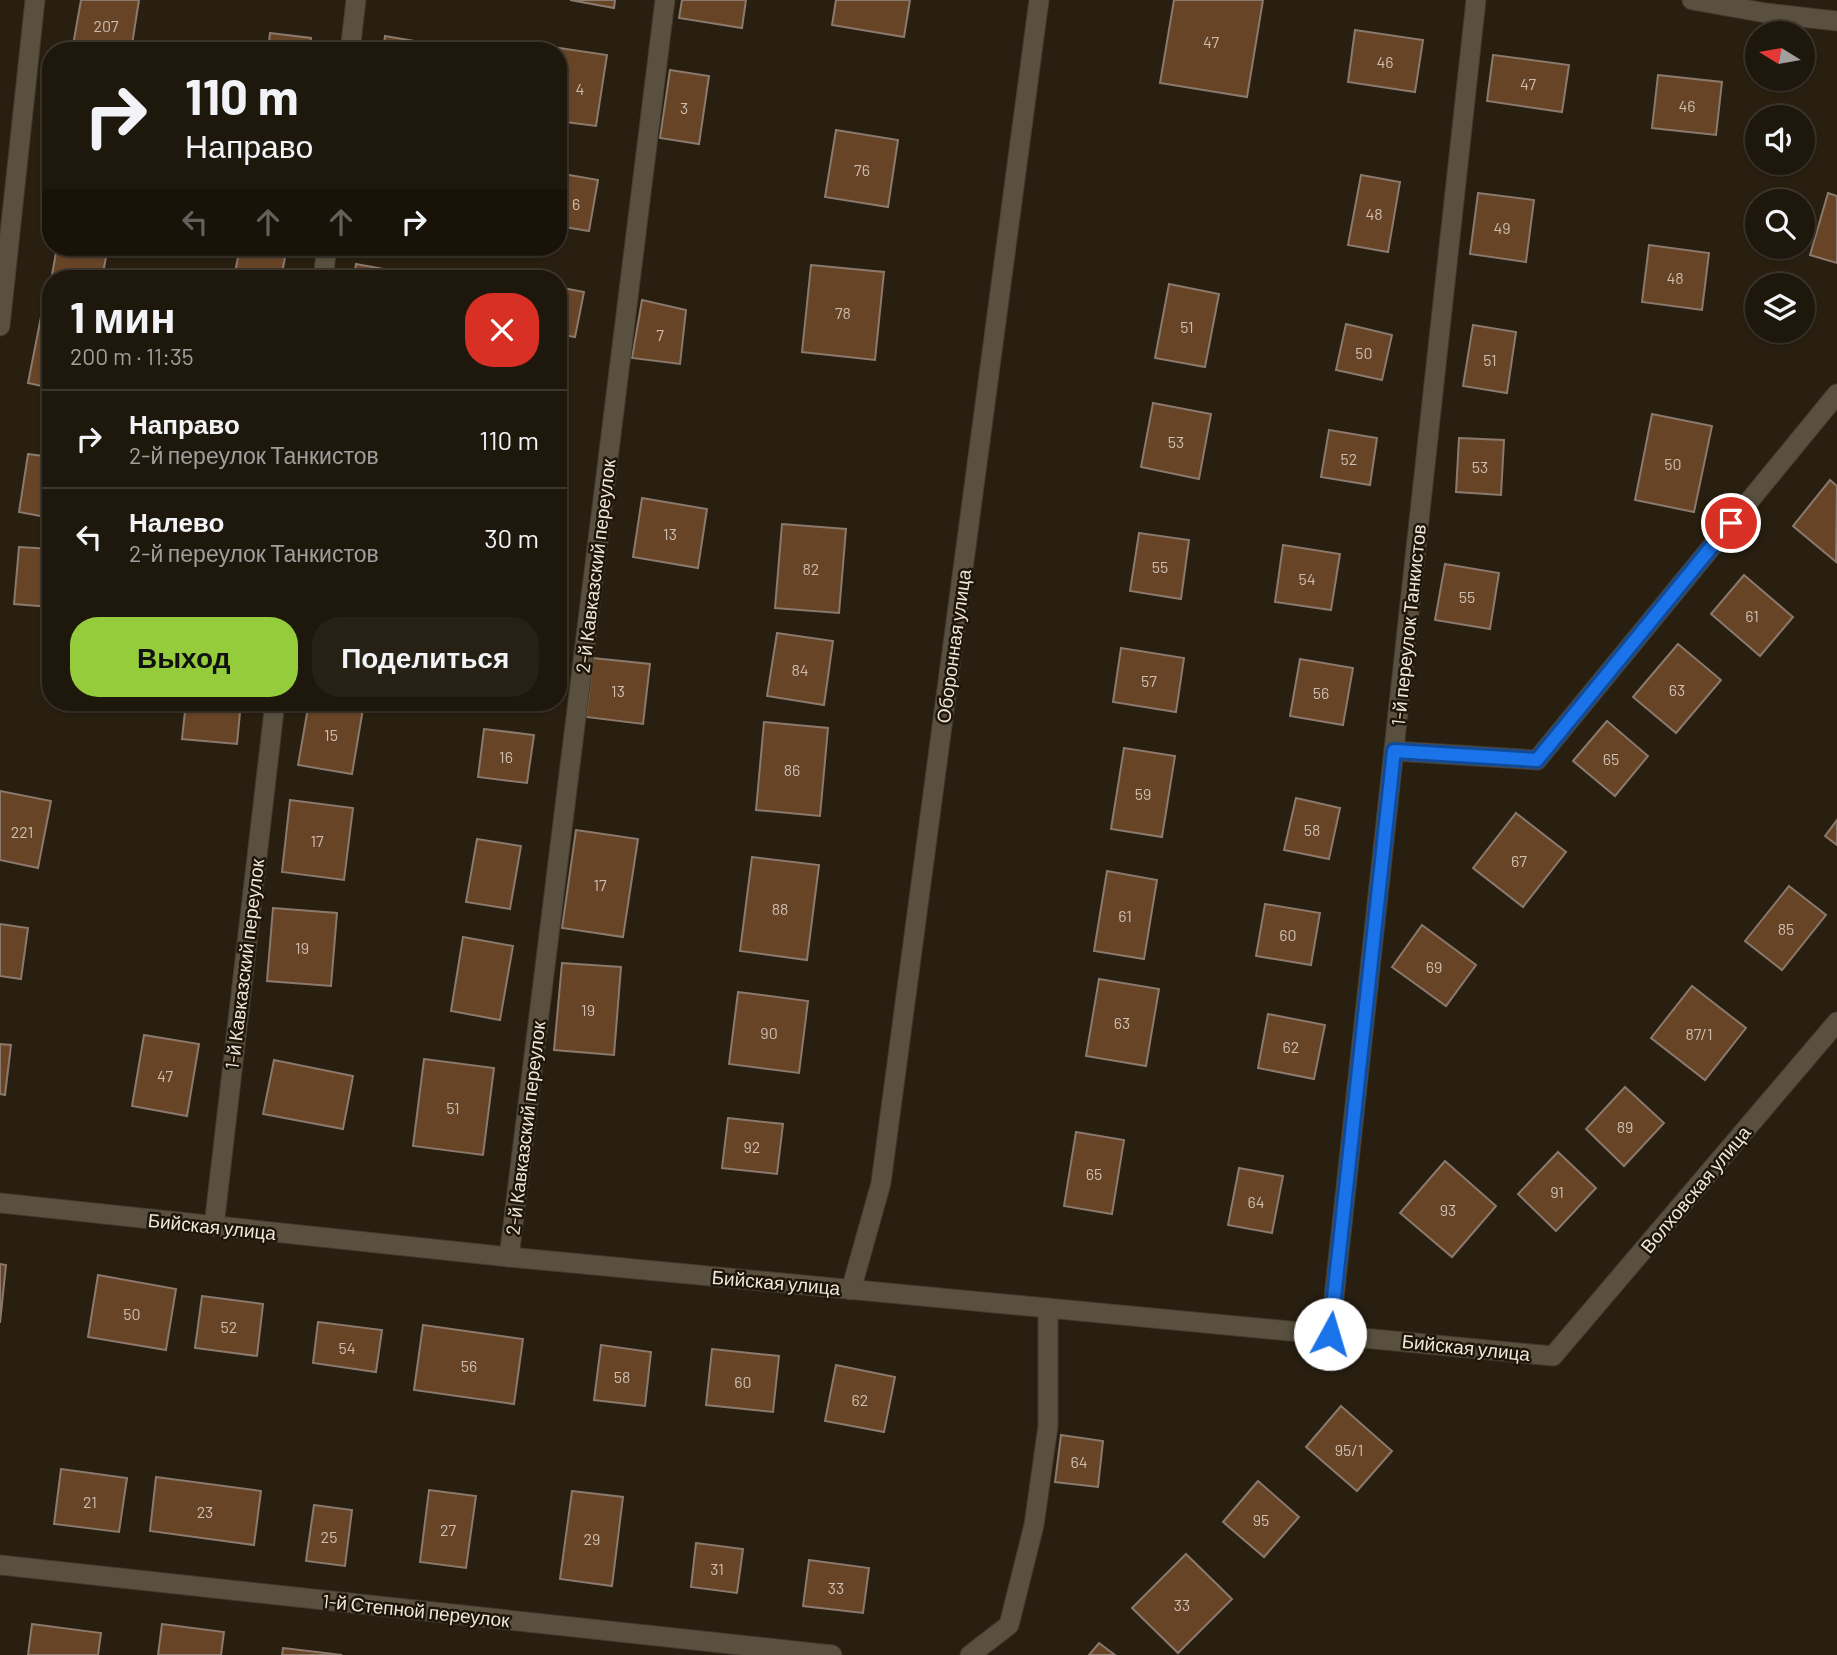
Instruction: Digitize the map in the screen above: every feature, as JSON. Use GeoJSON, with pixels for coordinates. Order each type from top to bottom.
{"type":"FeatureCollection","features":[{"type":"Feature","properties":{"kind":"street"},"geometry":{"type":"LineString","coordinates":[[0,326],[4,244],[35,0]]}},
{"type":"Feature","properties":{"kind":"street"},"geometry":{"type":"LineString","coordinates":[[351,42],[356,0]]}},
{"type":"Feature","properties":{"kind":"street","name":"2-й Кавказский переулок"},"geometry":{"type":"LineString","coordinates":[[509,1257],[665,0]]}},
{"type":"Feature","properties":{"kind":"street","name":"Оборонная улица"},"geometry":{"type":"LineString","coordinates":[[851,1290],[881,1183],[1040,0]]}},
{"type":"Feature","properties":{"kind":"street","name":"1-й переулок Танкистов"},"geometry":{"type":"LineString","coordinates":[[1330,1334],[1476,0]]}},
{"type":"Feature","properties":{"kind":"street"},"geometry":{"type":"LineString","coordinates":[[1692,0],[1767,6],[1837,22]]}},
{"type":"Feature","properties":{"kind":"street"},"geometry":{"type":"LineString","coordinates":[[1394,751],[1537,760],[1837,394]]}},
{"type":"Feature","properties":{"kind":"street","name":"1-й Кавказский переулок"},"geometry":{"type":"LineString","coordinates":[[214,1226],[274,711]]}},
{"type":"Feature","properties":{"kind":"street","name":"Волховская улица"},"geometry":{"type":"LineString","coordinates":[[1553,1356],[1837,1022]]}},
{"type":"Feature","properties":{"kind":"street","name":"Бийская улица"},"geometry":{"type":"LineString","coordinates":[[0,1203],[509,1257],[1553,1356]]}},
{"type":"Feature","properties":{"kind":"street"},"geometry":{"type":"LineString","coordinates":[[970,1655],[1009,1625],[1034,1525],[1048,1426],[1048,1308]]}},
{"type":"Feature","properties":{"kind":"street","name":"1-й Степной переулок"},"geometry":{"type":"LineString","coordinates":[[0,1565],[832,1655]]}},
{"type":"Feature","properties":{"kind":"building"},"geometry":{"type":"Polygon","coordinates":[[[81,0],[139,0],[132,42],[74,42],[81,0]]]}},
{"type":"Feature","properties":{"kind":"building"},"geometry":{"type":"Polygon","coordinates":[[[570,0],[615,0],[614,8],[570,0]]]}},
{"type":"Feature","properties":{"kind":"building"},"geometry":{"type":"Polygon","coordinates":[[[682,0],[746,0],[742,28],[679,18],[682,0]]]}},
{"type":"Feature","properties":{"kind":"building"},"geometry":{"type":"Polygon","coordinates":[[[836,0],[910,0],[904,37],[832,25],[836,0]]]}},
{"type":"Feature","properties":{"kind":"building"},"geometry":{"type":"Polygon","coordinates":[[[1174,0],[1263,0],[1247,97],[1160,83],[1174,0]]]}},
{"type":"Feature","properties":{"kind":"building"},"geometry":{"type":"Polygon","coordinates":[[[1355,30],[1423,40],[1415,92],[1348,82],[1355,30]]]}},
{"type":"Feature","properties":{"kind":"building"},"geometry":{"type":"Polygon","coordinates":[[[270,33],[311,38],[311,42],[269,42],[270,33]]]}},
{"type":"Feature","properties":{"kind":"building"},"geometry":{"type":"Polygon","coordinates":[[[385,36],[420,42],[384,42],[385,36]]]}},
{"type":"Feature","properties":{"kind":"building"},"geometry":{"type":"Polygon","coordinates":[[[567,49],[607,55],[596,126],[567,122],[567,49]]]}},
{"type":"Feature","properties":{"kind":"building"},"geometry":{"type":"Polygon","coordinates":[[[1493,55],[1569,65],[1562,112],[1487,101],[1493,55]]]}},
{"type":"Feature","properties":{"kind":"building"},"geometry":{"type":"Polygon","coordinates":[[[670,70],[709,76],[699,144],[660,138],[670,70]]]}},
{"type":"Feature","properties":{"kind":"building"},"geometry":{"type":"Polygon","coordinates":[[[1658,75],[1722,82],[1716,135],[1652,128],[1658,75]]]}},
{"type":"Feature","properties":{"kind":"building"},"geometry":{"type":"Polygon","coordinates":[[[836,130],[898,140],[888,207],[825,197],[836,130]]]}},
{"type":"Feature","properties":{"kind":"building"},"geometry":{"type":"Polygon","coordinates":[[[567,175],[598,180],[589,231],[567,227],[567,175]]]}},
{"type":"Feature","properties":{"kind":"building"},"geometry":{"type":"Polygon","coordinates":[[[1361,175],[1400,182],[1388,252],[1348,245],[1361,175]]]}},
{"type":"Feature","properties":{"kind":"building"},"geometry":{"type":"Polygon","coordinates":[[[1478,193],[1534,200],[1526,262],[1470,254],[1478,193]]]}},
{"type":"Feature","properties":{"kind":"building"},"geometry":{"type":"Polygon","coordinates":[[[1828,193],[1837,196],[1837,263],[1815,256],[1815,238],[1828,193]]]}},
{"type":"Feature","properties":{"kind":"building"},"geometry":{"type":"Polygon","coordinates":[[[1649,245],[1709,253],[1702,310],[1642,302],[1649,245]]]}},
{"type":"Feature","properties":{"kind":"building"},"geometry":{"type":"Polygon","coordinates":[[[55,256],[106,256],[104,270],[53,270],[55,256]]]}},
{"type":"Feature","properties":{"kind":"building"},"geometry":{"type":"Polygon","coordinates":[[[238,256],[285,256],[283,270],[236,270],[238,256]]]}},
{"type":"Feature","properties":{"kind":"building"},"geometry":{"type":"Polygon","coordinates":[[[356,264],[389,270],[355,270],[356,264]]]}},
{"type":"Feature","properties":{"kind":"building"},"geometry":{"type":"Polygon","coordinates":[[[811,265],[884,272],[875,360],[802,352],[811,265]]]}},
{"type":"Feature","properties":{"kind":"building"},"geometry":{"type":"Polygon","coordinates":[[[1169,284],[1219,294],[1205,367],[1155,358],[1169,284]]]}},
{"type":"Feature","properties":{"kind":"building"},"geometry":{"type":"Polygon","coordinates":[[[567,289],[584,292],[575,337],[567,336],[567,289]]]}},
{"type":"Feature","properties":{"kind":"building"},"geometry":{"type":"Polygon","coordinates":[[[642,300],[686,310],[680,364],[632,358],[642,300]]]}},
{"type":"Feature","properties":{"kind":"building"},"geometry":{"type":"Polygon","coordinates":[[[41,317],[42,317],[42,386],[28,383],[41,317]]]}},
{"type":"Feature","properties":{"kind":"building"},"geometry":{"type":"Polygon","coordinates":[[[1346,324],[1392,335],[1382,380],[1336,370],[1346,324]]]}},
{"type":"Feature","properties":{"kind":"building"},"geometry":{"type":"Polygon","coordinates":[[[1473,325],[1516,332],[1507,393],[1463,386],[1473,325]]]}},
{"type":"Feature","properties":{"kind":"building"},"geometry":{"type":"Polygon","coordinates":[[[1153,403],[1211,414],[1199,479],[1141,467],[1153,403]]]}},
{"type":"Feature","properties":{"kind":"building"},"geometry":{"type":"Polygon","coordinates":[[[1652,414],[1712,426],[1694,512],[1635,500],[1652,414]]]}},
{"type":"Feature","properties":{"kind":"building"},"geometry":{"type":"Polygon","coordinates":[[[1329,430],[1377,438],[1370,485],[1321,477],[1329,430]]]}},
{"type":"Feature","properties":{"kind":"building"},"geometry":{"type":"Polygon","coordinates":[[[1459,438],[1504,440],[1501,495],[1456,492],[1459,438]]]}},
{"type":"Feature","properties":{"kind":"building"},"geometry":{"type":"Polygon","coordinates":[[[28,454],[42,456],[42,516],[19,512],[28,454]]]}},
{"type":"Feature","properties":{"kind":"building"},"geometry":{"type":"Polygon","coordinates":[[[1830,480],[1837,486],[1836,562],[1793,526],[1830,480]]]}},
{"type":"Feature","properties":{"kind":"building"},"geometry":{"type":"Polygon","coordinates":[[[642,498],[707,509],[698,568],[633,557],[642,498]]]}},
{"type":"Feature","properties":{"kind":"building"},"geometry":{"type":"Polygon","coordinates":[[[782,524],[846,529],[839,613],[775,608],[782,524]]]}},
{"type":"Feature","properties":{"kind":"building"},"geometry":{"type":"Polygon","coordinates":[[[1139,533],[1189,540],[1181,599],[1130,591],[1139,533]]]}},
{"type":"Feature","properties":{"kind":"building"},"geometry":{"type":"Polygon","coordinates":[[[1283,545],[1340,554],[1331,610],[1275,602],[1283,545]]]}},
{"type":"Feature","properties":{"kind":"building"},"geometry":{"type":"Polygon","coordinates":[[[19,547],[42,548],[42,606],[14,604],[19,547]]]}},
{"type":"Feature","properties":{"kind":"building"},"geometry":{"type":"Polygon","coordinates":[[[1445,564],[1499,573],[1490,629],[1435,620],[1445,564]]]}},
{"type":"Feature","properties":{"kind":"building"},"geometry":{"type":"Polygon","coordinates":[[[1744,575],[1793,617],[1760,656],[1711,614],[1744,575]]]}},
{"type":"Feature","properties":{"kind":"building"},"geometry":{"type":"Polygon","coordinates":[[[777,633],[833,641],[824,705],[767,696],[777,633]]]}},
{"type":"Feature","properties":{"kind":"building"},"geometry":{"type":"Polygon","coordinates":[[[1678,644],[1721,680],[1676,733],[1633,697],[1678,644]]]}},
{"type":"Feature","properties":{"kind":"building"},"geometry":{"type":"Polygon","coordinates":[[[1121,648],[1184,658],[1176,712],[1113,702],[1121,648]]]}},
{"type":"Feature","properties":{"kind":"building"},"geometry":{"type":"Polygon","coordinates":[[[593,658],[650,664],[643,724],[586,717],[593,658]]]}},
{"type":"Feature","properties":{"kind":"building"},"geometry":{"type":"Polygon","coordinates":[[[1300,659],[1353,668],[1343,725],[1290,716],[1300,659]]]}},
{"type":"Feature","properties":{"kind":"building"},"geometry":{"type":"Polygon","coordinates":[[[185,711],[240,711],[237,744],[182,739],[185,711]]]}},
{"type":"Feature","properties":{"kind":"building"},"geometry":{"type":"Polygon","coordinates":[[[307,711],[363,711],[352,774],[298,765],[307,711]]]}},
{"type":"Feature","properties":{"kind":"building"},"geometry":{"type":"Polygon","coordinates":[[[1607,721],[1648,756],[1615,796],[1573,761],[1607,721]]]}},
{"type":"Feature","properties":{"kind":"building"},"geometry":{"type":"Polygon","coordinates":[[[764,722],[828,728],[820,816],[756,810],[764,722]]]}},
{"type":"Feature","properties":{"kind":"building"},"geometry":{"type":"Polygon","coordinates":[[[484,729],[534,735],[527,783],[478,777],[484,729]]]}},
{"type":"Feature","properties":{"kind":"building"},"geometry":{"type":"Polygon","coordinates":[[[1124,748],[1175,756],[1162,837],[1111,829],[1124,748]]]}},
{"type":"Feature","properties":{"kind":"building"},"geometry":{"type":"Polygon","coordinates":[[[0,791],[51,801],[38,868],[0,860],[0,791]]]}},
{"type":"Feature","properties":{"kind":"building"},"geometry":{"type":"Polygon","coordinates":[[[1296,798],[1340,808],[1329,859],[1284,850],[1296,798]]]}},
{"type":"Feature","properties":{"kind":"building"},"geometry":{"type":"Polygon","coordinates":[[[290,800],[353,808],[344,880],[282,872],[290,800]]]}},
{"type":"Feature","properties":{"kind":"building"},"geometry":{"type":"Polygon","coordinates":[[[1516,813],[1566,852],[1523,907],[1473,868],[1516,813]]]}},
{"type":"Feature","properties":{"kind":"building"},"geometry":{"type":"Polygon","coordinates":[[[1837,820],[1837,845],[1825,836],[1837,820]]]}},
{"type":"Feature","properties":{"kind":"building"},"geometry":{"type":"Polygon","coordinates":[[[576,830],[638,839],[623,937],[562,928],[576,830]]]}},
{"type":"Feature","properties":{"kind":"building"},"geometry":{"type":"Polygon","coordinates":[[[477,839],[521,846],[510,909],[466,902],[477,839]]]}},
{"type":"Feature","properties":{"kind":"building"},"geometry":{"type":"Polygon","coordinates":[[[752,857],[819,865],[807,960],[740,951],[752,857]]]}},
{"type":"Feature","properties":{"kind":"building"},"geometry":{"type":"Polygon","coordinates":[[[1107,871],[1157,880],[1144,959],[1094,951],[1107,871]]]}},
{"type":"Feature","properties":{"kind":"building"},"geometry":{"type":"Polygon","coordinates":[[[1789,886],[1826,915],[1782,970],[1745,941],[1789,886]]]}},
{"type":"Feature","properties":{"kind":"building"},"geometry":{"type":"Polygon","coordinates":[[[1265,904],[1320,913],[1311,965],[1256,956],[1265,904]]]}},
{"type":"Feature","properties":{"kind":"building"},"geometry":{"type":"Polygon","coordinates":[[[273,908],[337,913],[331,986],[267,981],[273,908]]]}},
{"type":"Feature","properties":{"kind":"building"},"geometry":{"type":"Polygon","coordinates":[[[0,924],[28,928],[21,979],[0,976],[0,924]]]}},
{"type":"Feature","properties":{"kind":"building"},"geometry":{"type":"Polygon","coordinates":[[[1422,925],[1476,965],[1446,1006],[1392,967],[1422,925]]]}},
{"type":"Feature","properties":{"kind":"building"},"geometry":{"type":"Polygon","coordinates":[[[463,937],[513,946],[500,1020],[451,1011],[463,937]]]}},
{"type":"Feature","properties":{"kind":"building"},"geometry":{"type":"Polygon","coordinates":[[[562,963],[621,967],[614,1055],[554,1050],[562,963]]]}},
{"type":"Feature","properties":{"kind":"building"},"geometry":{"type":"Polygon","coordinates":[[[1099,979],[1159,989],[1146,1066],[1086,1056],[1099,979]]]}},
{"type":"Feature","properties":{"kind":"building"},"geometry":{"type":"Polygon","coordinates":[[[1692,986],[1746,1028],[1705,1080],[1651,1038],[1692,986]]]}},
{"type":"Feature","properties":{"kind":"building"},"geometry":{"type":"Polygon","coordinates":[[[738,992],[808,1001],[799,1073],[729,1064],[738,992]]]}},
{"type":"Feature","properties":{"kind":"building"},"geometry":{"type":"Polygon","coordinates":[[[1268,1014],[1325,1025],[1314,1079],[1258,1068],[1268,1014]]]}},
{"type":"Feature","properties":{"kind":"building"},"geometry":{"type":"Polygon","coordinates":[[[144,1035],[199,1044],[187,1116],[132,1106],[144,1035]]]}},
{"type":"Feature","properties":{"kind":"building"},"geometry":{"type":"Polygon","coordinates":[[[0,1044],[11,1045],[5,1095],[0,1094],[0,1044]]]}},
{"type":"Feature","properties":{"kind":"building"},"geometry":{"type":"Polygon","coordinates":[[[424,1059],[494,1068],[483,1155],[413,1146],[424,1059]]]}},
{"type":"Feature","properties":{"kind":"building"},"geometry":{"type":"Polygon","coordinates":[[[274,1060],[353,1076],[343,1129],[263,1114],[274,1060]]]}},
{"type":"Feature","properties":{"kind":"building"},"geometry":{"type":"Polygon","coordinates":[[[1625,1087],[1664,1123],[1624,1166],[1586,1129],[1625,1087]]]}},
{"type":"Feature","properties":{"kind":"building"},"geometry":{"type":"Polygon","coordinates":[[[728,1118],[783,1124],[777,1174],[722,1168],[728,1118]]]}},
{"type":"Feature","properties":{"kind":"building"},"geometry":{"type":"Polygon","coordinates":[[[1076,1132],[1124,1140],[1112,1214],[1064,1206],[1076,1132]]]}},
{"type":"Feature","properties":{"kind":"building"},"geometry":{"type":"Polygon","coordinates":[[[1558,1152],[1596,1188],[1556,1231],[1518,1194],[1558,1152]]]}},
{"type":"Feature","properties":{"kind":"building"},"geometry":{"type":"Polygon","coordinates":[[[1445,1161],[1496,1206],[1452,1257],[1400,1213],[1445,1161]]]}},
{"type":"Feature","properties":{"kind":"building"},"geometry":{"type":"Polygon","coordinates":[[[1239,1168],[1283,1176],[1272,1233],[1228,1225],[1239,1168]]]}},
{"type":"Feature","properties":{"kind":"building"},"geometry":{"type":"Polygon","coordinates":[[[0,1264],[6,1265],[0,1323],[0,1264]]]}},
{"type":"Feature","properties":{"kind":"building"},"geometry":{"type":"Polygon","coordinates":[[[98,1275],[176,1289],[166,1350],[88,1337],[98,1275]]]}},
{"type":"Feature","properties":{"kind":"building"},"geometry":{"type":"Polygon","coordinates":[[[202,1296],[263,1304],[257,1356],[195,1348],[202,1296]]]}},
{"type":"Feature","properties":{"kind":"building"},"geometry":{"type":"Polygon","coordinates":[[[318,1322],[382,1330],[376,1372],[313,1363],[318,1322]]]}},
{"type":"Feature","properties":{"kind":"building"},"geometry":{"type":"Polygon","coordinates":[[[423,1325],[523,1339],[514,1404],[414,1390],[423,1325]]]}},
{"type":"Feature","properties":{"kind":"building"},"geometry":{"type":"Polygon","coordinates":[[[601,1345],[651,1352],[645,1406],[594,1400],[601,1345]]]}},
{"type":"Feature","properties":{"kind":"building"},"geometry":{"type":"Polygon","coordinates":[[[712,1349],[779,1356],[773,1412],[706,1405],[712,1349]]]}},
{"type":"Feature","properties":{"kind":"building"},"geometry":{"type":"Polygon","coordinates":[[[836,1365],[895,1377],[884,1432],[825,1421],[836,1365]]]}},
{"type":"Feature","properties":{"kind":"building"},"geometry":{"type":"Polygon","coordinates":[[[1341,1406],[1392,1451],[1357,1491],[1306,1447],[1341,1406]]]}},
{"type":"Feature","properties":{"kind":"building"},"geometry":{"type":"Polygon","coordinates":[[[1061,1435],[1103,1441],[1098,1487],[1055,1482],[1061,1435]]]}},
{"type":"Feature","properties":{"kind":"building"},"geometry":{"type":"Polygon","coordinates":[[[61,1469],[127,1478],[119,1532],[54,1524],[61,1469]]]}},
{"type":"Feature","properties":{"kind":"building"},"geometry":{"type":"Polygon","coordinates":[[[156,1477],[261,1491],[254,1545],[150,1531],[156,1477]]]}},
{"type":"Feature","properties":{"kind":"building"},"geometry":{"type":"Polygon","coordinates":[[[1258,1481],[1299,1517],[1264,1557],[1223,1522],[1258,1481]]]}},
{"type":"Feature","properties":{"kind":"building"},"geometry":{"type":"Polygon","coordinates":[[[429,1490],[476,1496],[466,1568],[420,1562],[429,1490]]]}},
{"type":"Feature","properties":{"kind":"building"},"geometry":{"type":"Polygon","coordinates":[[[572,1491],[623,1497],[612,1586],[560,1579],[572,1491]]]}},
{"type":"Feature","properties":{"kind":"building"},"geometry":{"type":"Polygon","coordinates":[[[314,1505],[352,1510],[345,1566],[306,1561],[314,1505]]]}},
{"type":"Feature","properties":{"kind":"building"},"geometry":{"type":"Polygon","coordinates":[[[696,1543],[743,1549],[737,1593],[691,1587],[696,1543]]]}},
{"type":"Feature","properties":{"kind":"building"},"geometry":{"type":"Polygon","coordinates":[[[1186,1554],[1232,1599],[1178,1653],[1132,1608],[1186,1554]]]}},
{"type":"Feature","properties":{"kind":"building"},"geometry":{"type":"Polygon","coordinates":[[[809,1560],[869,1568],[863,1613],[803,1606],[809,1560]]]}},
{"type":"Feature","properties":{"kind":"building"},"geometry":{"type":"Polygon","coordinates":[[[32,1624],[101,1633],[98,1655],[28,1655],[32,1624]]]}},
{"type":"Feature","properties":{"kind":"building"},"geometry":{"type":"Polygon","coordinates":[[[162,1624],[224,1632],[221,1655],[158,1655],[162,1624]]]}},
{"type":"Feature","properties":{"kind":"building"},"geometry":{"type":"Polygon","coordinates":[[[1099,1643],[1115,1655],[1089,1655],[1099,1643]]]}},
{"type":"Feature","properties":{"kind":"building"},"geometry":{"type":"Polygon","coordinates":[[[283,1648],[342,1655],[282,1655],[283,1648]]]}},
{"type":"Feature","properties":{"kind":"route"},"geometry":{"type":"LineString","coordinates":[[1330,1334],[1394,751],[1537,760],[1731,523]]}}]}
